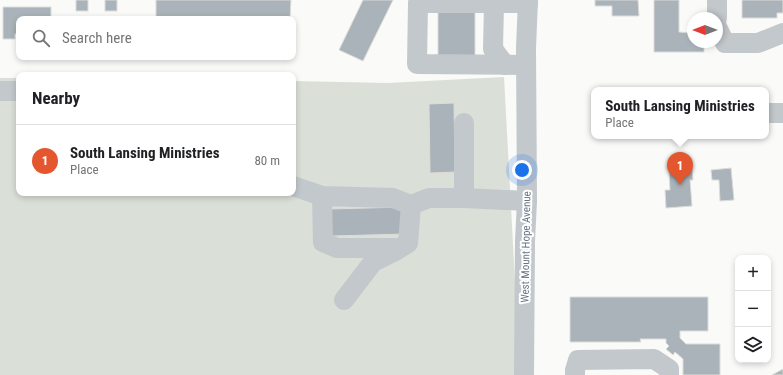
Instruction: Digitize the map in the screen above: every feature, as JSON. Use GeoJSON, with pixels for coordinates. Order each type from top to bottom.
{"type":"FeatureCollection","features":[{"type":"Feature","properties":{"kind":"street"},"geometry":{"type":"LineString","coordinates":[[717,0],[717,12]]}},
{"type":"Feature","properties":{"kind":"street"},"geometry":{"type":"LineString","coordinates":[[526,65],[417,64],[418,3],[528,2]]}},
{"type":"Feature","properties":{"kind":"street","name":"West Mount Hope Avenue"},"geometry":{"type":"LineString","coordinates":[[524,375],[525,241],[527,201],[526,65],[528,2]]}},
{"type":"Feature","properties":{"kind":"street"},"geometry":{"type":"LineString","coordinates":[[494,3],[493,49],[505,65]]}},
{"type":"Feature","properties":{"kind":"street"},"geometry":{"type":"LineString","coordinates":[[723,39],[725,43],[758,43],[783,33]]}},
{"type":"Feature","properties":{"kind":"street"},"geometry":{"type":"LineString","coordinates":[[0,91],[16,91]]}},
{"type":"Feature","properties":{"kind":"street"},"geometry":{"type":"LineString","coordinates":[[769,113],[783,113]]}},
{"type":"Feature","properties":{"kind":"street"},"geometry":{"type":"LineString","coordinates":[[464,123],[464,198]]}},
{"type":"Feature","properties":{"kind":"street"},"geometry":{"type":"LineString","coordinates":[[296,187],[322,196],[394,198],[411,205],[429,198],[527,201]]}},
{"type":"Feature","properties":{"kind":"street"},"geometry":{"type":"LineString","coordinates":[[322,196],[323,242],[337,248],[400,248]]}},
{"type":"Feature","properties":{"kind":"street"},"geometry":{"type":"LineString","coordinates":[[344,300],[373,262],[408,243],[411,205]]}},
{"type":"Feature","properties":{"kind":"street"},"geometry":{"type":"LineString","coordinates":[[575,375],[578,360],[654,359],[669,369],[669,375]]}},
{"type":"Feature","properties":{"kind":"shaded area"},"geometry":{"type":"Polygon","coordinates":[[[504,77],[520,375],[0,375],[0,78],[16,78],[16,196],[296,196],[296,81],[387,83],[504,77]]]}},
{"type":"Feature","properties":{"kind":"building"},"geometry":{"type":"Polygon","coordinates":[[[76,0],[88,0],[88,11],[76,11],[76,0]]]}},
{"type":"Feature","properties":{"kind":"building"},"geometry":{"type":"Polygon","coordinates":[[[105,0],[117,0],[117,11],[105,11],[105,0]]]}},
{"type":"Feature","properties":{"kind":"building"},"geometry":{"type":"Polygon","coordinates":[[[156,0],[291,0],[290,16],[156,16],[156,0]]]}},
{"type":"Feature","properties":{"kind":"building"},"geometry":{"type":"Polygon","coordinates":[[[363,0],[393,0],[363,61],[339,50],[363,0]]]}},
{"type":"Feature","properties":{"kind":"building"},"geometry":{"type":"Polygon","coordinates":[[[595,0],[638,0],[639,16],[612,16],[612,6],[595,6],[595,0]]]}},
{"type":"Feature","properties":{"kind":"building"},"geometry":{"type":"Polygon","coordinates":[[[654,0],[679,0],[679,32],[687,33],[687,48],[704,48],[704,52],[654,52],[654,0]]]}},
{"type":"Feature","properties":{"kind":"building"},"geometry":{"type":"Polygon","coordinates":[[[742,0],[783,0],[783,13],[777,13],[777,18],[742,18],[742,0]]]}},
{"type":"Feature","properties":{"kind":"building"},"geometry":{"type":"Polygon","coordinates":[[[438,4],[475,4],[475,60],[438,60],[438,4]]]}},
{"type":"Feature","properties":{"kind":"building"},"geometry":{"type":"Polygon","coordinates":[[[3,7],[51,7],[51,16],[16,16],[15,39],[3,39],[3,7]]]}},
{"type":"Feature","properties":{"kind":"building"},"geometry":{"type":"Polygon","coordinates":[[[454,103],[455,172],[430,173],[429,104],[454,103]]]}},
{"type":"Feature","properties":{"kind":"building"},"geometry":{"type":"Polygon","coordinates":[[[692,168],[693,180],[690,180],[692,206],[666,208],[665,190],[670,190],[669,170],[692,168]]]}},
{"type":"Feature","properties":{"kind":"building"},"geometry":{"type":"Polygon","coordinates":[[[731,168],[734,200],[720,201],[719,180],[712,180],[711,170],[731,168]]]}},
{"type":"Feature","properties":{"kind":"building"},"geometry":{"type":"Polygon","coordinates":[[[404,207],[405,234],[331,236],[330,209],[404,207]]]}},
{"type":"Feature","properties":{"kind":"building"},"geometry":{"type":"Polygon","coordinates":[[[570,297],[708,297],[708,331],[680,331],[680,338],[686,344],[720,344],[720,375],[683,375],[683,359],[675,352],[673,355],[666,349],[669,346],[666,343],[666,339],[640,339],[641,342],[570,342],[570,297]]]}},
{"type":"Feature","properties":{"kind":"building"},"geometry":{"type":"Polygon","coordinates":[[[783,369],[783,375],[772,375],[783,369]]]}},
{"type":"Feature","properties":{"kind":"place","name":"South Lansing Ministries"},"geometry":{"type":"Point","coordinates":[680,185]}}]}
